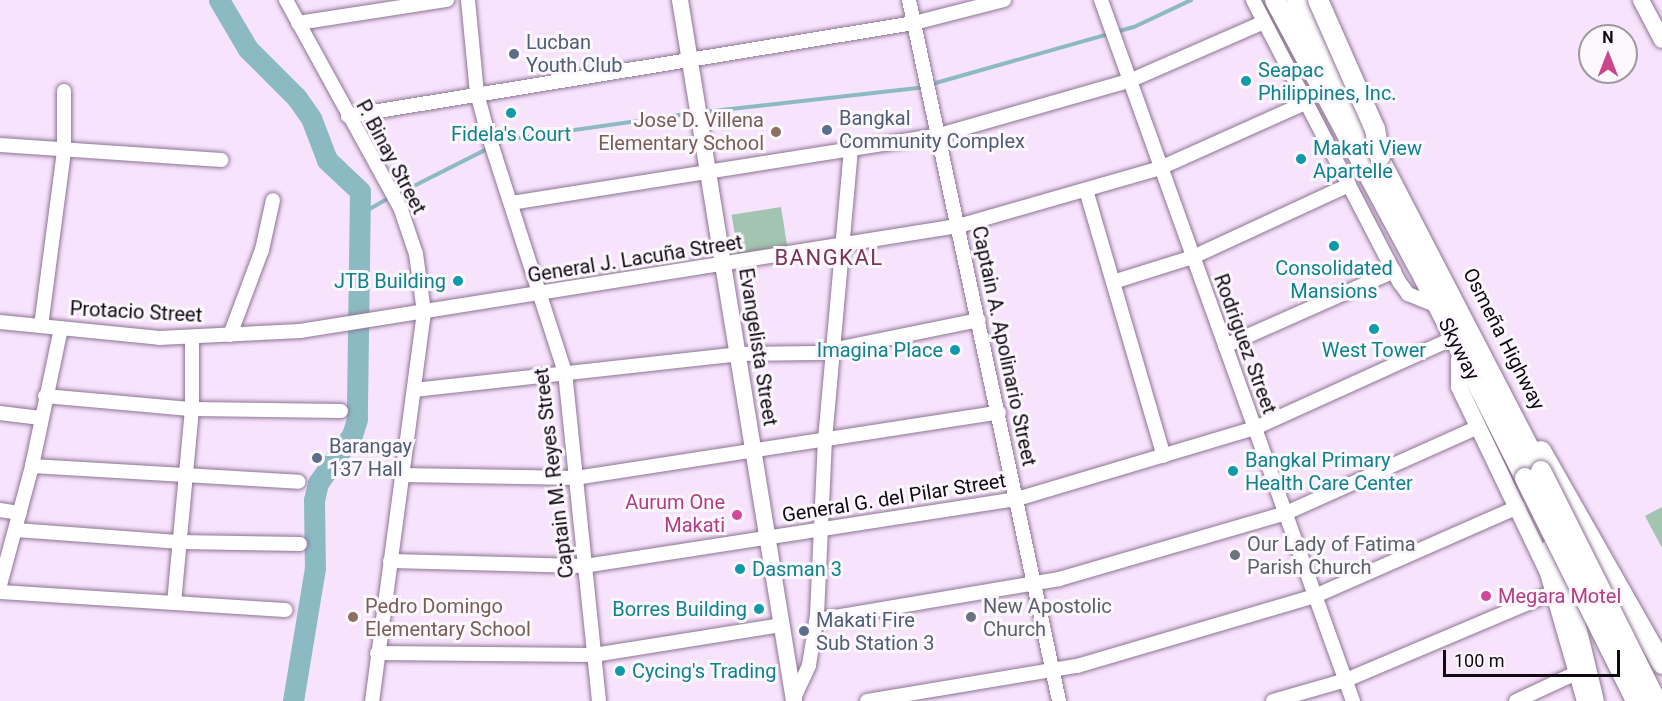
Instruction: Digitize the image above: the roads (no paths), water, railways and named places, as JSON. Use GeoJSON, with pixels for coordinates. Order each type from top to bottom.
{"type":"FeatureCollection","features":[{"type":"Feature","properties":{"kind":"highway","name":"Skyway"},"geometry":{"type":"LineString","coordinates":[[1273,0],[1419,268],[1636,701]]}},
{"type":"Feature","properties":{"kind":"highway","name":"Skyway"},"geometry":{"type":"LineString","coordinates":[[1298,0],[1656,701]]}},
{"type":"Feature","properties":{"kind":"highway"},"geometry":{"type":"LineString","coordinates":[[1318,0],[1375,129],[1380,157]]}},
{"type":"Feature","properties":{"kind":"highway"},"geometry":{"type":"LineString","coordinates":[[1517,410],[1592,537],[1640,631],[1662,664]]}},
{"type":"Feature","properties":{"kind":"main road","name":"Evangelista Street"},"geometry":{"type":"LineString","coordinates":[[680,0],[702,123],[793,700]]}},
{"type":"Feature","properties":{"kind":"main road"},"geometry":{"type":"LineString","coordinates":[[1273,0],[1459,359],[1528,498],[1577,622],[1596,701]]}},
{"type":"Feature","properties":{"kind":"main road","name":"Osmeña Highway"},"geometry":{"type":"LineString","coordinates":[[1304,0],[1517,410],[1660,701]]}},
{"type":"Feature","properties":{"kind":"main road"},"geometry":{"type":"LineString","coordinates":[[1641,0],[1662,40]]}},
{"type":"Feature","properties":{"kind":"main road"},"geometry":{"type":"LineString","coordinates":[[1459,359],[1459,387],[1518,507],[1554,592],[1585,701]]}},
{"type":"Feature","properties":{"kind":"main road"},"geometry":{"type":"LineString","coordinates":[[1602,586],[1628,701]]}},
{"type":"Feature","properties":{"kind":"street","name":"P. Binay Street"},"geometry":{"type":"LineString","coordinates":[[286,0],[400,207],[416,254],[424,312],[372,701]]}},
{"type":"Feature","properties":{"kind":"street"},"geometry":{"type":"LineString","coordinates":[[298,23],[447,0]]}},
{"type":"Feature","properties":{"kind":"street","name":"Captain M. Reyes Street"},"geometry":{"type":"LineString","coordinates":[[468,0],[477,93],[488,134],[565,372],[574,478],[599,701]]}},
{"type":"Feature","properties":{"kind":"street","name":"Captain A. Apolinario Street"},"geometry":{"type":"LineString","coordinates":[[909,0],[980,320],[1059,701]]}},
{"type":"Feature","properties":{"kind":"street"},"geometry":{"type":"LineString","coordinates":[[348,116],[914,23],[1004,0]]}},
{"type":"Feature","properties":{"kind":"street","name":"Rodriguez Street"},"geometry":{"type":"LineString","coordinates":[[1101,0],[1353,701]]}},
{"type":"Feature","properties":{"kind":"street"},"geometry":{"type":"LineString","coordinates":[[1252,0],[1394,271],[1408,294],[1430,303]]}},
{"type":"Feature","properties":{"kind":"street"},"geometry":{"type":"LineString","coordinates":[[511,203],[939,135],[1129,81],[1264,22]]}},
{"type":"Feature","properties":{"kind":"street"},"geometry":{"type":"LineString","coordinates":[[41,326],[64,151],[64,91]]}},
{"type":"Feature","properties":{"kind":"street","name":"General J. Lacuña Street"},"geometry":{"type":"LineString","coordinates":[[343,325],[958,226],[1160,168],[1305,103]]}},
{"type":"Feature","properties":{"kind":"street"},"geometry":{"type":"LineString","coordinates":[[0,145],[221,160]]}},
{"type":"Feature","properties":{"kind":"street"},"geometry":{"type":"LineString","coordinates":[[793,700],[809,665],[817,620],[831,348],[851,150]]}},
{"type":"Feature","properties":{"kind":"street"},"geometry":{"type":"LineString","coordinates":[[1113,282],[1193,257],[1349,185]]}},
{"type":"Feature","properties":{"kind":"street"},"geometry":{"type":"LineString","coordinates":[[1086,190],[1164,456]]}},
{"type":"Feature","properties":{"kind":"street"},"geometry":{"type":"LineString","coordinates":[[230,335],[262,250],[273,200]]}},
{"type":"Feature","properties":{"kind":"street"},"geometry":{"type":"LineString","coordinates":[[1225,346],[1394,271]]}},
{"type":"Feature","properties":{"kind":"street"},"geometry":{"type":"LineString","coordinates":[[414,390],[738,354],[817,353],[831,348],[980,320]]}},
{"type":"Feature","properties":{"kind":"street","name":"Protacio Street"},"geometry":{"type":"LineString","coordinates":[[0,322],[192,337],[343,325]]}},
{"type":"Feature","properties":{"kind":"street"},"geometry":{"type":"LineString","coordinates":[[0,585],[32,466],[40,418],[61,328]]}},
{"type":"Feature","properties":{"kind":"street"},"geometry":{"type":"LineString","coordinates":[[174,603],[192,409],[192,337]]}},
{"type":"Feature","properties":{"kind":"street","name":"General G. del Pilar Street"},"geometry":{"type":"LineString","coordinates":[[390,561],[584,566],[1017,499],[1255,428],[1449,340]]}},
{"type":"Feature","properties":{"kind":"street"},"geometry":{"type":"LineString","coordinates":[[45,396],[192,409],[341,411]]}},
{"type":"Feature","properties":{"kind":"street"},"geometry":{"type":"LineString","coordinates":[[401,475],[574,478],[999,412]]}},
{"type":"Feature","properties":{"kind":"street"},"geometry":{"type":"LineString","coordinates":[[0,413],[40,418]]}},
{"type":"Feature","properties":{"kind":"street"},"geometry":{"type":"LineString","coordinates":[[817,620],[1035,584],[1286,513],[1478,427]]}},
{"type":"Feature","properties":{"kind":"street"},"geometry":{"type":"LineString","coordinates":[[32,466],[299,482]]}},
{"type":"Feature","properties":{"kind":"street"},"geometry":{"type":"LineString","coordinates":[[867,701],[1053,672],[1315,596],[1518,507]]}},
{"type":"Feature","properties":{"kind":"street"},"geometry":{"type":"LineString","coordinates":[[0,510],[20,513]]}},
{"type":"Feature","properties":{"kind":"street"},"geometry":{"type":"LineString","coordinates":[[16,530],[178,542],[300,544]]}},
{"type":"Feature","properties":{"kind":"street"},"geometry":{"type":"LineString","coordinates":[[0,592],[285,610]]}},
{"type":"Feature","properties":{"kind":"street"},"geometry":{"type":"LineString","coordinates":[[1273,701],[1346,680],[1554,592]]}},
{"type":"Feature","properties":{"kind":"street"},"geometry":{"type":"LineString","coordinates":[[377,653],[594,655],[781,624]]}},
{"type":"Feature","properties":{"kind":"street"},"geometry":{"type":"LineString","coordinates":[[1516,701],[1576,673]]}},
{"type":"Feature","properties":{"kind":"waterway"},"geometry":{"type":"LineString","coordinates":[[219,0],[248,49],[297,98],[311,118],[327,160],[360,191],[357,419],[352,435],[318,483],[314,500],[315,568],[293,701]]}},
{"type":"Feature","properties":{"kind":"waterway"},"geometry":{"type":"LineString","coordinates":[[704,112],[918,88],[1134,27],[1191,0]]}},
{"type":"Feature","properties":{"kind":"waterway"},"geometry":{"type":"LineString","coordinates":[[398,194],[505,140],[693,113]]}},
{"type":"Feature","properties":{"kind":"waterway"},"geometry":{"type":"LineString","coordinates":[[361,214],[391,197]]}},
{"type":"Feature","properties":{"kind":"place","name":"Lucban Youth Club"},"geometry":{"type":"Point","coordinates":[514,54]}},
{"type":"Feature","properties":{"kind":"place","name":"Seapac Philippines, Inc."},"geometry":{"type":"Point","coordinates":[1246,81]}},
{"type":"Feature","properties":{"kind":"place","name":"Fidela's Court"},"geometry":{"type":"Point","coordinates":[511,113]}},
{"type":"Feature","properties":{"kind":"place","name":"Bangkal Community Complex"},"geometry":{"type":"Point","coordinates":[827,130]}},
{"type":"Feature","properties":{"kind":"place","name":"Jose D. Villena Elementary School"},"geometry":{"type":"Point","coordinates":[776,132]}},
{"type":"Feature","properties":{"kind":"place","name":"Makati View Apartelle"},"geometry":{"type":"Point","coordinates":[1301,159]}},
{"type":"Feature","properties":{"kind":"place","name":"Consolidated Mansions"},"geometry":{"type":"Point","coordinates":[1334,246]}},
{"type":"Feature","properties":{"kind":"place","name":"JTB Building"},"geometry":{"type":"Point","coordinates":[458,281]}},
{"type":"Feature","properties":{"kind":"place","name":"West Tower"},"geometry":{"type":"Point","coordinates":[1374,329]}},
{"type":"Feature","properties":{"kind":"place","name":"Imagina Place"},"geometry":{"type":"Point","coordinates":[955,350]}},
{"type":"Feature","properties":{"kind":"place","name":"Barangay 137 Hall"},"geometry":{"type":"Point","coordinates":[317,458]}},
{"type":"Feature","properties":{"kind":"place","name":"Bangkal Primary Health Care Center"},"geometry":{"type":"Point","coordinates":[1233,471]}},
{"type":"Feature","properties":{"kind":"place","name":"Aurum One Makati"},"geometry":{"type":"Point","coordinates":[737,515]}},
{"type":"Feature","properties":{"kind":"place","name":"Our Lady of Fatima Parish Church"},"geometry":{"type":"Point","coordinates":[1235,555]}},
{"type":"Feature","properties":{"kind":"place","name":"Dasman 3"},"geometry":{"type":"Point","coordinates":[740,569]}},
{"type":"Feature","properties":{"kind":"place","name":"Megara Motel"},"geometry":{"type":"Point","coordinates":[1486,596]}},
{"type":"Feature","properties":{"kind":"place","name":"Borres Building"},"geometry":{"type":"Point","coordinates":[759,609]}},
{"type":"Feature","properties":{"kind":"place","name":"Pedro Domingo Elementary School"},"geometry":{"type":"Point","coordinates":[353,617]}},
{"type":"Feature","properties":{"kind":"place","name":"New Apostolic Church"},"geometry":{"type":"Point","coordinates":[971,617]}},
{"type":"Feature","properties":{"kind":"place","name":"Makati Fire Sub Station 3"},"geometry":{"type":"Point","coordinates":[804,631]}},
{"type":"Feature","properties":{"kind":"place","name":"Cycing's Trading"},"geometry":{"type":"Point","coordinates":[620,671]}},
{"type":"Feature","properties":{"kind":"district","name":"BANGKAL"},"geometry":{"type":"Point","coordinates":[829,258]}}]}
